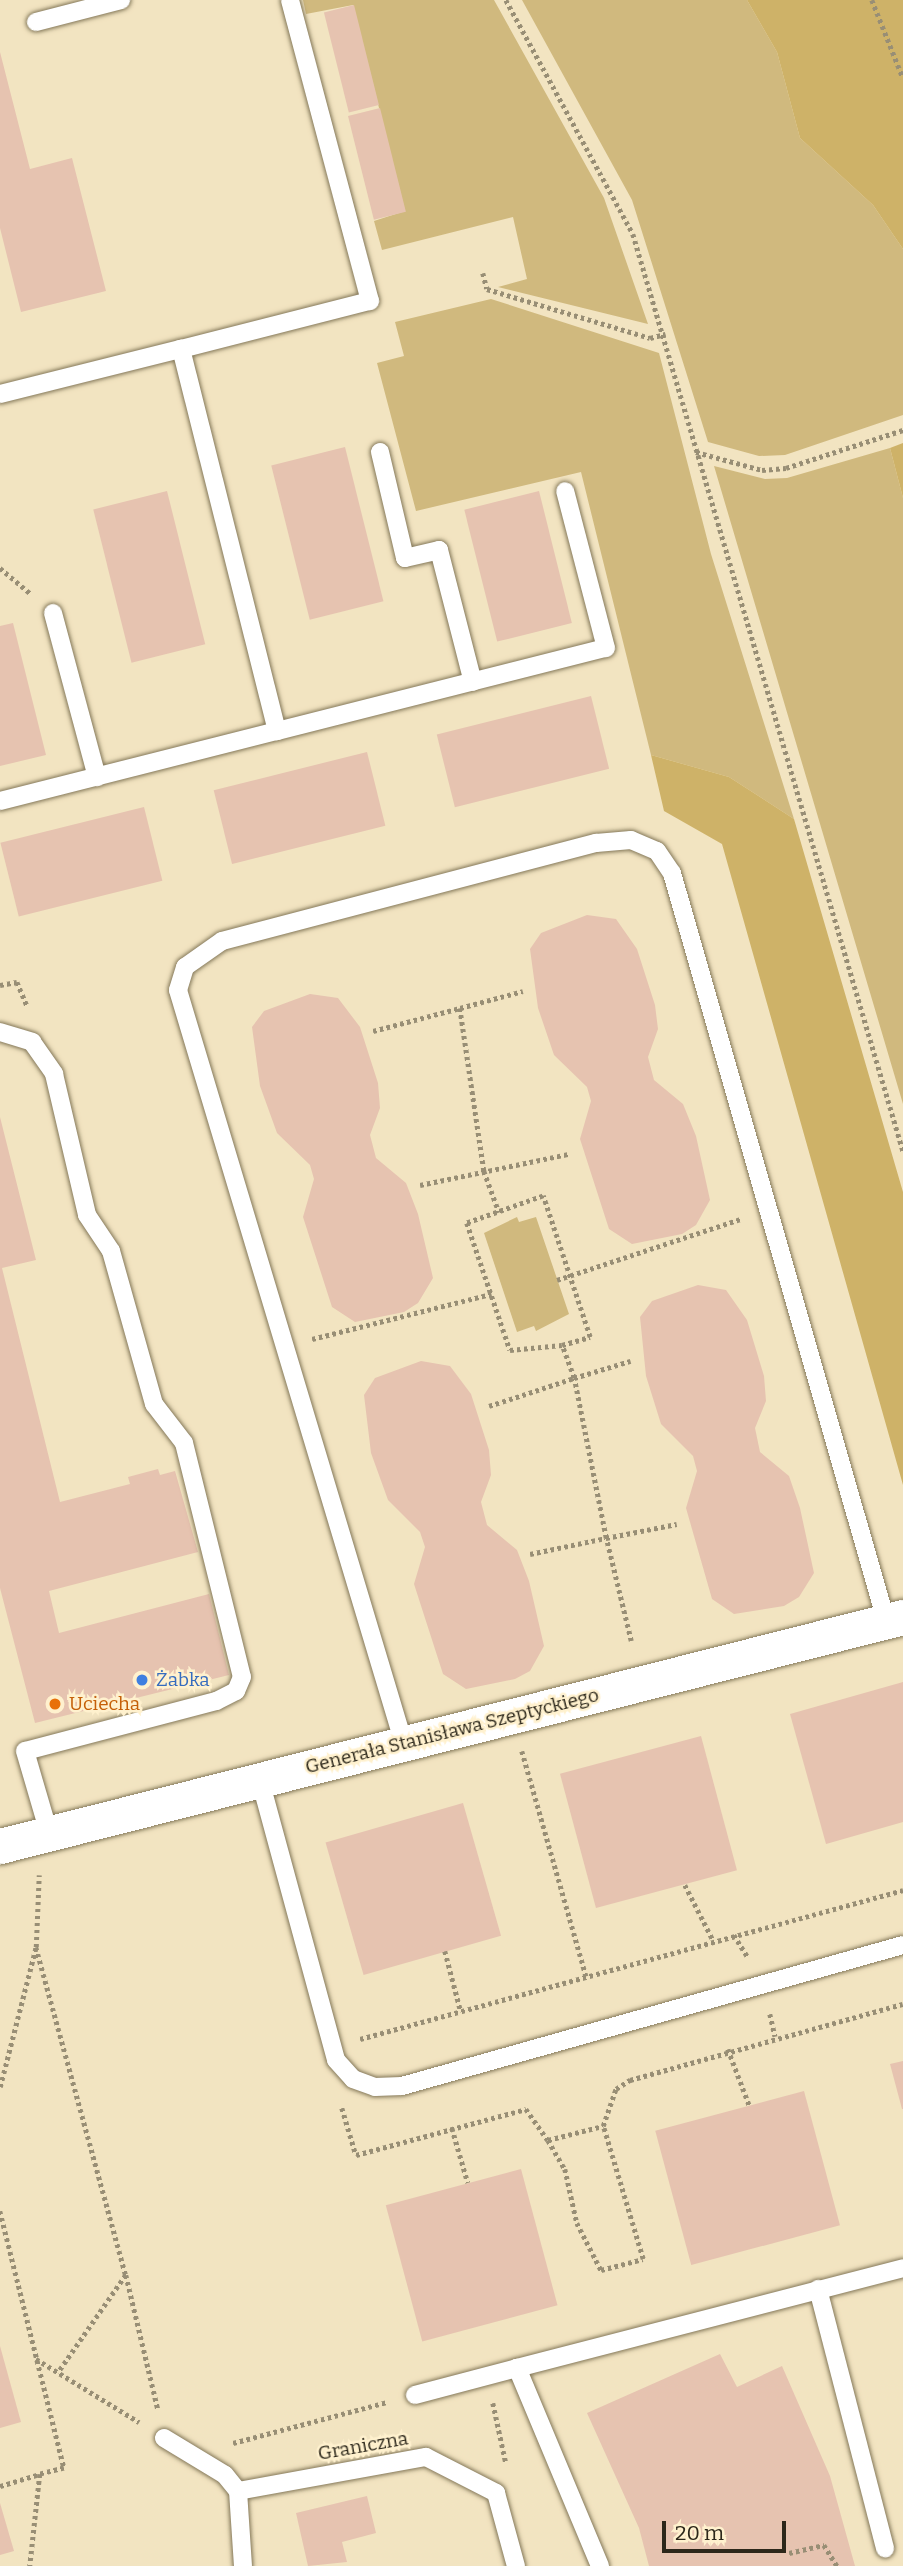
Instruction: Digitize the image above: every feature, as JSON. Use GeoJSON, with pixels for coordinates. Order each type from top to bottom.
{"type":"FeatureCollection","features":[{"type":"Feature","properties":{"kind":"street","name":"Generała Stanisława Szeptyckiego"},"geometry":{"type":"LineString","coordinates":[[0,1846],[44,1848],[260,1780],[894,1619]]}},
{"type":"Feature","properties":{"kind":"lane"},"geometry":{"type":"LineString","coordinates":[[36,22],[121,0]]}},
{"type":"Feature","properties":{"kind":"lane"},"geometry":{"type":"LineString","coordinates":[[0,394],[370,301],[290,0]]}},
{"type":"Feature","properties":{"kind":"lane"},"geometry":{"type":"LineString","coordinates":[[181,349],[277,731]]}},
{"type":"Feature","properties":{"kind":"lane"},"geometry":{"type":"LineString","coordinates":[[380,452],[405,558],[439,550],[473,682]]}},
{"type":"Feature","properties":{"kind":"lane"},"geometry":{"type":"LineString","coordinates":[[0,801],[606,648],[565,491]]}},
{"type":"Feature","properties":{"kind":"lane"},"geometry":{"type":"LineString","coordinates":[[52,613],[97,777]]}},
{"type":"Feature","properties":{"kind":"lane"},"geometry":{"type":"LineString","coordinates":[[404,1744],[178,990],[185,967],[222,941],[596,843],[631,840],[657,851],[672,873],[894,1619]]}},
{"type":"Feature","properties":{"kind":"lane"},"geometry":{"type":"LineString","coordinates":[[0,1031],[32,1042],[54,1074],[86,1215],[111,1251],[154,1404],[184,1443],[242,1677],[236,1691],[216,1701],[25,1751],[44,1848]]}},
{"type":"Feature","properties":{"kind":"lane"},"geometry":{"type":"LineString","coordinates":[[260,1780],[332,2047],[353,2078],[375,2087],[402,2086],[903,1945]]}},
{"type":"Feature","properties":{"kind":"lane"},"geometry":{"type":"LineString","coordinates":[[415,2395],[903,2268]]}},
{"type":"Feature","properties":{"kind":"lane"},"geometry":{"type":"LineString","coordinates":[[818,2289],[886,2549]]}},
{"type":"Feature","properties":{"kind":"lane"},"geometry":{"type":"LineString","coordinates":[[517,2368],[600,2566]]}},
{"type":"Feature","properties":{"kind":"lane"},"geometry":{"type":"LineString","coordinates":[[164,2438],[191,2454],[238,2491],[243,2566]]}},
{"type":"Feature","properties":{"kind":"lane","name":"Graniczna"},"geometry":{"type":"LineString","coordinates":[[238,2491],[426,2457],[496,2493]]}},
{"type":"Feature","properties":{"kind":"lane"},"geometry":{"type":"LineString","coordinates":[[496,2493],[516,2566]]}},
{"type":"Feature","properties":{"kind":"path"},"geometry":{"type":"LineString","coordinates":[[506,0],[615,193],[665,334],[695,451],[903,1151]]}},
{"type":"Feature","properties":{"kind":"path"},"geometry":{"type":"LineString","coordinates":[[872,0],[903,78]]}},
{"type":"Feature","properties":{"kind":"path"},"geometry":{"type":"LineString","coordinates":[[483,273],[487,289],[650,338],[665,334]]}},
{"type":"Feature","properties":{"kind":"path"},"geometry":{"type":"LineString","coordinates":[[695,451],[762,470],[786,468],[903,430]]}},
{"type":"Feature","properties":{"kind":"path"},"geometry":{"type":"LineString","coordinates":[[0,568],[52,613]]}},
{"type":"Feature","properties":{"kind":"path"},"geometry":{"type":"LineString","coordinates":[[373,1031],[523,991]]}},
{"type":"Feature","properties":{"kind":"path"},"geometry":{"type":"LineString","coordinates":[[460,1008],[484,1171],[499,1212]]}},
{"type":"Feature","properties":{"kind":"path"},"geometry":{"type":"LineString","coordinates":[[420,1185],[569,1154]]}},
{"type":"Feature","properties":{"kind":"path"},"geometry":{"type":"LineString","coordinates":[[543,1196],[590,1337],[562,1345],[510,1350],[467,1223],[499,1212],[543,1196]]}},
{"type":"Feature","properties":{"kind":"path"},"geometry":{"type":"LineString","coordinates":[[557,1280],[746,1217],[743,1204]]}},
{"type":"Feature","properties":{"kind":"path"},"geometry":{"type":"LineString","coordinates":[[306,1341],[491,1294]]}},
{"type":"Feature","properties":{"kind":"path"},"geometry":{"type":"LineString","coordinates":[[302,1329],[309,1353]]}},
{"type":"Feature","properties":{"kind":"path"},"geometry":{"type":"LineString","coordinates":[[562,1345],[574,1378],[606,1538],[631,1641]]}},
{"type":"Feature","properties":{"kind":"path"},"geometry":{"type":"LineString","coordinates":[[489,1406],[630,1362]]}},
{"type":"Feature","properties":{"kind":"path"},"geometry":{"type":"LineString","coordinates":[[530,1554],[677,1524]]}},
{"type":"Feature","properties":{"kind":"path"},"geometry":{"type":"LineString","coordinates":[[519,1737],[586,1976]]}},
{"type":"Feature","properties":{"kind":"path"},"geometry":{"type":"LineString","coordinates":[[0,2087],[36,1947],[44,1848]]}},
{"type":"Feature","properties":{"kind":"path"},"geometry":{"type":"LineString","coordinates":[[685,1885],[713,1940]]}},
{"type":"Feature","properties":{"kind":"path"},"geometry":{"type":"LineString","coordinates":[[332,2047],[713,1940],[903,1890]]}},
{"type":"Feature","properties":{"kind":"path"},"geometry":{"type":"LineString","coordinates":[[36,1947],[126,2275],[164,2438]]}},
{"type":"Feature","properties":{"kind":"path"},"geometry":{"type":"LineString","coordinates":[[444,1951],[461,2012]]}},
{"type":"Feature","properties":{"kind":"path"},"geometry":{"type":"LineString","coordinates":[[353,2078],[341,2102],[356,2155],[526,2109],[565,2169],[577,2223],[601,2270],[643,2259],[603,2126],[616,2089],[630,2080],[728,2049],[903,2004]]}},
{"type":"Feature","properties":{"kind":"path"},"geometry":{"type":"LineString","coordinates":[[728,2049],[750,2107]]}},
{"type":"Feature","properties":{"kind":"path"},"geometry":{"type":"LineString","coordinates":[[548,2140],[603,2126]]}},
{"type":"Feature","properties":{"kind":"path"},"geometry":{"type":"LineString","coordinates":[[452,2128],[468,2183]]}},
{"type":"Feature","properties":{"kind":"path"},"geometry":{"type":"LineString","coordinates":[[0,2211],[64,2468],[0,2486]]}},
{"type":"Feature","properties":{"kind":"path"},"geometry":{"type":"LineString","coordinates":[[58,2373],[126,2275]]}},
{"type":"Feature","properties":{"kind":"path"},"geometry":{"type":"LineString","coordinates":[[35,2359],[164,2438]]}},
{"type":"Feature","properties":{"kind":"path"},"geometry":{"type":"LineString","coordinates":[[490,2376],[509,2479],[496,2493]]}},
{"type":"Feature","properties":{"kind":"path"},"geometry":{"type":"LineString","coordinates":[[191,2454],[415,2395]]}},
{"type":"Feature","properties":{"kind":"path"},"geometry":{"type":"LineString","coordinates":[[30,2566],[40,2474]]}},
{"type":"Feature","properties":{"kind":"path"},"geometry":{"type":"LineString","coordinates":[[789,2553],[824,2545],[837,2566]]}},
{"type":"Feature","properties":{"kind":"shaded area"},"geometry":{"type":"Polygon","coordinates":[[[303,0],[494,0],[604,198],[648,324],[498,287],[527,279],[513,217],[382,250],[374,221],[405,211],[353,5],[306,14],[303,0]]]}},
{"type":"Feature","properties":{"kind":"shaded area"},"geometry":{"type":"Polygon","coordinates":[[[522,0],[747,0],[777,52],[800,138],[873,205],[903,249],[903,415],[785,455],[759,456],[708,442],[632,200],[522,0]]]}},
{"type":"Feature","properties":{"kind":"shaded area"},"geometry":{"type":"Polygon","coordinates":[[[747,0],[903,0],[903,249],[873,205],[800,138],[777,52],[747,0]]]}},
{"type":"Feature","properties":{"kind":"shaded area"},"geometry":{"type":"Polygon","coordinates":[[[491,299],[659,353],[711,554],[794,819],[729,777],[651,755],[581,472],[416,511],[377,363],[404,356],[395,322],[491,299]]]}},
{"type":"Feature","properties":{"kind":"shaded area"},"geometry":{"type":"Polygon","coordinates":[[[903,443],[903,498],[890,448],[903,443]]]}},
{"type":"Feature","properties":{"kind":"shaded area"},"geometry":{"type":"Polygon","coordinates":[[[890,448],[903,498],[903,1104],[714,466],[765,479],[787,478],[890,448]]]}},
{"type":"Feature","properties":{"kind":"shaded area"},"geometry":{"type":"Polygon","coordinates":[[[651,755],[729,777],[794,819],[903,1192],[903,1485],[722,844],[664,811],[651,755]]]}},
{"type":"Feature","properties":{"kind":"shaded area"},"geometry":{"type":"Polygon","coordinates":[[[517,1217],[519,1222],[536,1217],[569,1314],[536,1331],[534,1326],[517,1332],[484,1233],[517,1217]]]}},
{"type":"Feature","properties":{"kind":"building"},"geometry":{"type":"Polygon","coordinates":[[[354,5],[379,105],[349,112],[324,12],[354,5]]]}},
{"type":"Feature","properties":{"kind":"building"},"geometry":{"type":"Polygon","coordinates":[[[0,52],[30,169],[72,158],[106,291],[21,312],[0,228],[0,52]]]}},
{"type":"Feature","properties":{"kind":"building"},"geometry":{"type":"Polygon","coordinates":[[[380,108],[406,212],[374,220],[348,116],[380,108]]]}},
{"type":"Feature","properties":{"kind":"building"},"geometry":{"type":"Polygon","coordinates":[[[345,447],[383,601],[310,620],[271,465],[345,447]]]}},
{"type":"Feature","properties":{"kind":"building"},"geometry":{"type":"Polygon","coordinates":[[[167,491],[205,644],[131,663],[93,509],[167,491]]]}},
{"type":"Feature","properties":{"kind":"building"},"geometry":{"type":"Polygon","coordinates":[[[539,491],[572,623],[497,642],[464,510],[539,491]]]}},
{"type":"Feature","properties":{"kind":"building"},"geometry":{"type":"Polygon","coordinates":[[[13,623],[46,755],[0,766],[0,626],[13,623]]]}},
{"type":"Feature","properties":{"kind":"building"},"geometry":{"type":"Polygon","coordinates":[[[591,696],[609,769],[455,807],[437,734],[591,696]]]}},
{"type":"Feature","properties":{"kind":"building"},"geometry":{"type":"Polygon","coordinates":[[[367,752],[385,826],[232,864],[214,790],[367,752]]]}},
{"type":"Feature","properties":{"kind":"building"},"geometry":{"type":"Polygon","coordinates":[[[144,807],[162,881],[19,917],[0,843],[144,807]]]}},
{"type":"Feature","properties":{"kind":"building"},"geometry":{"type":"Polygon","coordinates":[[[587,915],[616,919],[637,949],[655,1005],[658,1029],[648,1057],[654,1080],[683,1104],[696,1136],[710,1200],[696,1225],[682,1234],[632,1244],[609,1229],[580,1139],[591,1101],[587,1087],[554,1055],[538,1008],[530,949],[541,933],[587,915]]]}},
{"type":"Feature","properties":{"kind":"building"},"geometry":{"type":"Polygon","coordinates":[[[310,994],[338,998],[360,1027],[378,1083],[380,1108],[370,1135],[376,1158],[406,1183],[418,1214],[433,1278],[418,1303],[404,1312],[355,1322],[332,1307],[303,1217],[314,1179],[310,1165],[277,1133],[260,1086],[252,1027],[264,1011],[310,994]]]}},
{"type":"Feature","properties":{"kind":"building"},"geometry":{"type":"Polygon","coordinates":[[[0,1117],[36,1260],[2,1268],[60,1502],[130,1484],[128,1477],[158,1469],[160,1475],[175,1471],[198,1552],[49,1591],[59,1633],[209,1594],[229,1675],[35,1723],[0,1588],[0,1117]]]}},
{"type":"Feature","properties":{"kind":"building"},"geometry":{"type":"Polygon","coordinates":[[[698,1285],[726,1290],[747,1320],[764,1376],[766,1401],[755,1428],[760,1452],[789,1476],[800,1508],[814,1573],[799,1597],[784,1606],[734,1614],[712,1599],[686,1508],[697,1471],[693,1456],[661,1424],[646,1376],[640,1317],[652,1301],[698,1285]]]}},
{"type":"Feature","properties":{"kind":"building"},"geometry":{"type":"Polygon","coordinates":[[[421,1361],[450,1366],[471,1394],[489,1450],[491,1475],[481,1502],[487,1525],[517,1550],[529,1581],[544,1646],[530,1671],[515,1679],[466,1689],[443,1674],[414,1584],[425,1547],[420,1532],[388,1500],[371,1453],[364,1395],[375,1378],[421,1361]]]}},
{"type":"Feature","properties":{"kind":"building"},"geometry":{"type":"Polygon","coordinates":[[[903,1682],[903,1822],[826,1844],[790,1714],[903,1682]]]}},
{"type":"Feature","properties":{"kind":"building"},"geometry":{"type":"Polygon","coordinates":[[[701,1736],[737,1870],[596,1908],[560,1774],[701,1736]]]}},
{"type":"Feature","properties":{"kind":"building"},"geometry":{"type":"Polygon","coordinates":[[[463,1803],[501,1936],[364,1975],[326,1842],[463,1803]]]}},
{"type":"Feature","properties":{"kind":"building"},"geometry":{"type":"Polygon","coordinates":[[[903,2061],[903,2109],[902,2109],[890,2064],[903,2061]]]}},
{"type":"Feature","properties":{"kind":"building"},"geometry":{"type":"Polygon","coordinates":[[[804,2091],[840,2225],[691,2265],[655,2131],[804,2091]]]}},
{"type":"Feature","properties":{"kind":"building"},"geometry":{"type":"Polygon","coordinates":[[[521,2169],[557,2305],[422,2341],[386,2205],[521,2169]]]}},
{"type":"Feature","properties":{"kind":"building"},"geometry":{"type":"Polygon","coordinates":[[[0,2346],[21,2422],[0,2428],[0,2346]]]}},
{"type":"Feature","properties":{"kind":"building"},"geometry":{"type":"Polygon","coordinates":[[[720,2354],[737,2387],[782,2366],[830,2476],[855,2566],[649,2566],[639,2528],[587,2413],[720,2354]]]}},
{"type":"Feature","properties":{"kind":"building"},"geometry":{"type":"Polygon","coordinates":[[[367,2496],[376,2533],[342,2542],[347,2562],[308,2566],[296,2513],[367,2496]]]}},
{"type":"Feature","properties":{"kind":"building"},"geometry":{"type":"Polygon","coordinates":[[[0,2503],[14,2551],[0,2555],[0,2503]]]}},
{"type":"Feature","properties":{"kind":"place","name":"Żabka"},"geometry":{"type":"Point","coordinates":[142,1680]}},
{"type":"Feature","properties":{"kind":"place","name":"Uciecha"},"geometry":{"type":"Point","coordinates":[55,1704]}}]}
